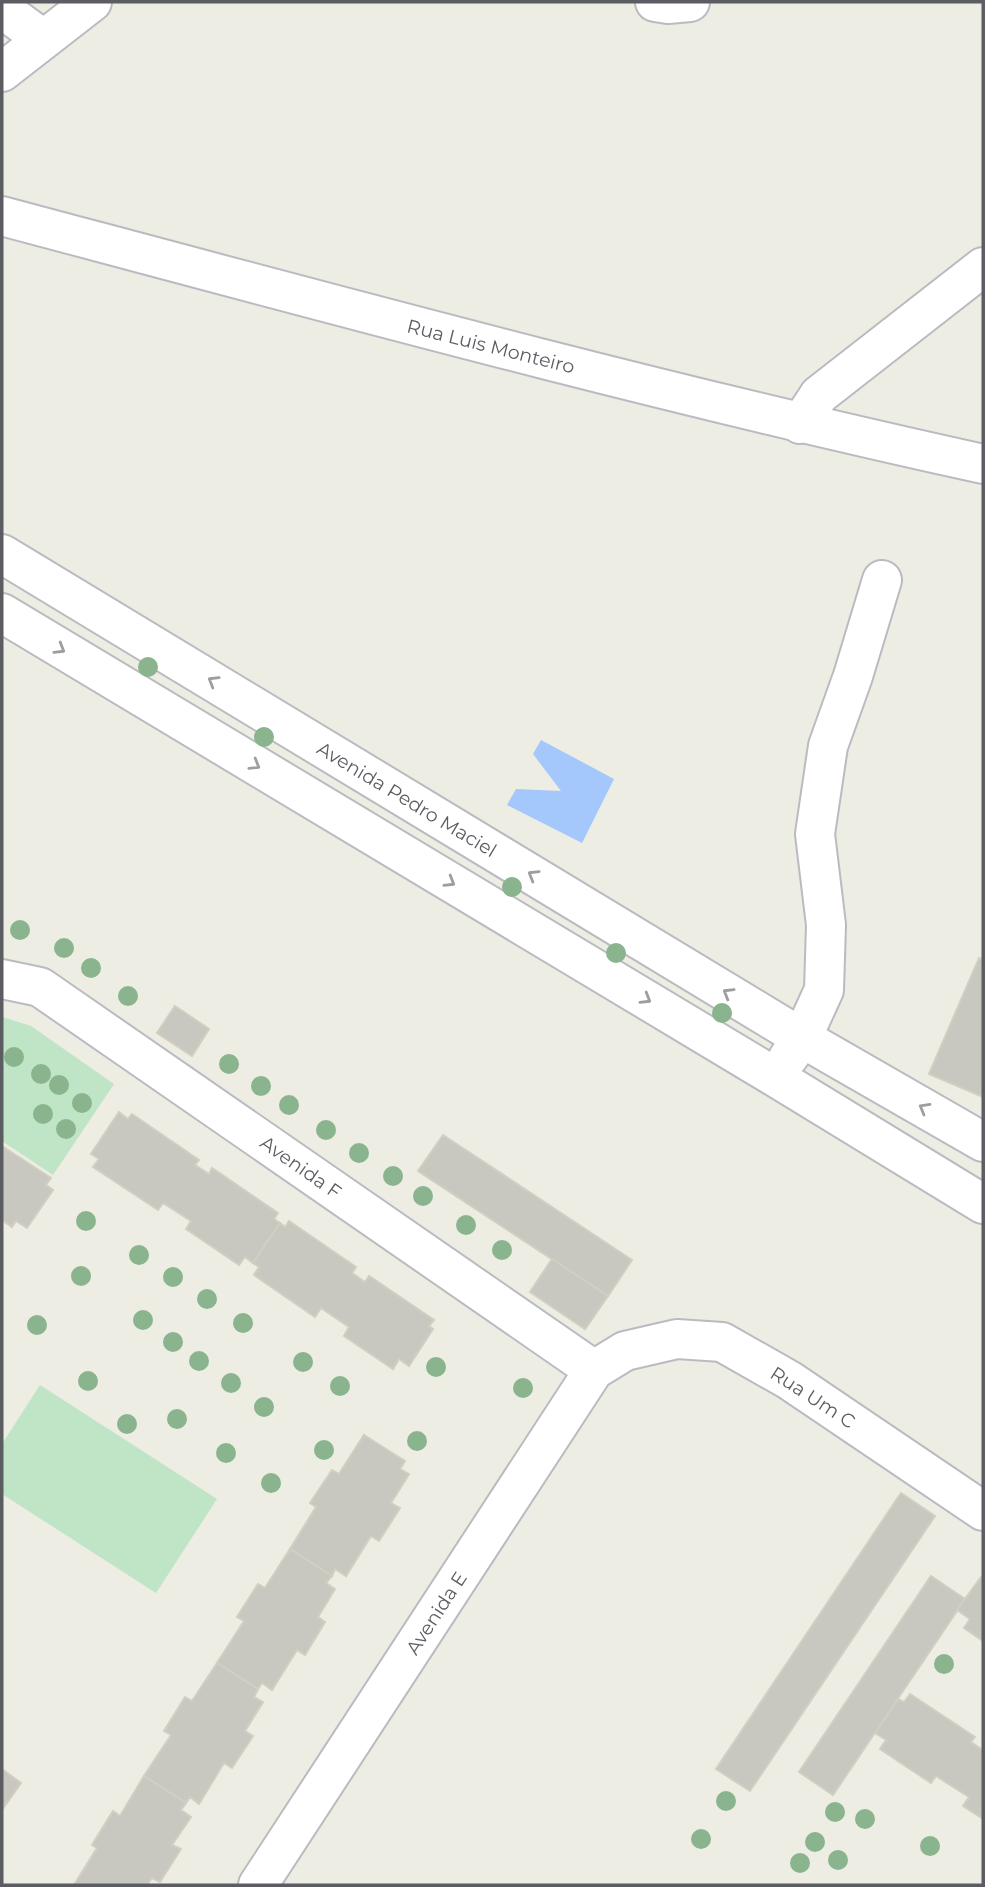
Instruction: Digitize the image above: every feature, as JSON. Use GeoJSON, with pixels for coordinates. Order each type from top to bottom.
{"type":"FeatureCollection","features":[{"type":"Feature","properties":{"kind":"street"},"geometry":{"type":"LineString","coordinates":[[2,72],[92,2]]}},
{"type":"Feature","properties":{"kind":"street"},"geometry":{"type":"LineString","coordinates":[[655,2],[668,5],[690,2]]}},
{"type":"Feature","properties":{"kind":"street"},"geometry":{"type":"LineString","coordinates":[[2,9],[43,39]]}},
{"type":"Feature","properties":{"kind":"street","name":"Rua Luis Monteiro"},"geometry":{"type":"LineString","coordinates":[[2,216],[379,317],[800,424],[983,464]]}},
{"type":"Feature","properties":{"kind":"street"},"geometry":{"type":"LineString","coordinates":[[800,424],[819,395],[983,267]]}},
{"type":"Feature","properties":{"kind":"street","name":"Avenida Pedro Maciel"},"geometry":{"type":"LineString","coordinates":[[5,562],[802,1038],[983,1143]]}},
{"type":"Feature","properties":{"kind":"street"},"geometry":{"type":"LineString","coordinates":[[775,1077],[802,1038],[824,990],[826,925],[815,834],[828,746],[883,580]]}},
{"type":"Feature","properties":{"kind":"street"},"geometry":{"type":"LineString","coordinates":[[2,613],[775,1077],[983,1205]]}},
{"type":"Feature","properties":{"kind":"street","name":"Avenida F"},"geometry":{"type":"LineString","coordinates":[[2,979],[40,987],[610,1361]]}},
{"type":"Feature","properties":{"kind":"street","name":"Rua Um C"},"geometry":{"type":"LineString","coordinates":[[610,1361],[677,1339],[722,1342],[789,1380],[983,1511]]}},
{"type":"Feature","properties":{"kind":"street","name":"Avenida E"},"geometry":{"type":"LineString","coordinates":[[258,1885],[610,1361]]}},
{"type":"Feature","properties":{"kind":"green space"},"geometry":{"type":"Polygon","coordinates":[[[2,1017],[31,1026],[114,1084],[53,1175],[2,1141],[2,1017]]]}},
{"type":"Feature","properties":{"kind":"green space"},"geometry":{"type":"Polygon","coordinates":[[[40,1385],[217,1499],[156,1593],[2,1494],[2,1444],[40,1385]]]}},
{"type":"Feature","properties":{"kind":"water"},"geometry":{"type":"Polygon","coordinates":[[[541,740],[614,779],[582,843],[507,805],[516,789],[561,791],[533,754],[541,740]]]}},
{"type":"Feature","properties":{"kind":"building"},"geometry":{"type":"Polygon","coordinates":[[[979,958],[983,960],[983,1097],[929,1074],[979,958]]]}},
{"type":"Feature","properties":{"kind":"building"},"geometry":{"type":"Polygon","coordinates":[[[175,1006],[209,1029],[192,1056],[157,1033],[175,1006]]]}},
{"type":"Feature","properties":{"kind":"building"},"geometry":{"type":"Polygon","coordinates":[[[119,1112],[128,1119],[132,1114],[199,1160],[195,1165],[209,1174],[212,1168],[278,1213],[274,1219],[280,1223],[253,1263],[245,1257],[239,1265],[186,1229],[191,1221],[163,1203],[158,1210],[93,1167],[99,1159],[91,1154],[119,1112]]]}},
{"type":"Feature","properties":{"kind":"building"},"geometry":{"type":"Polygon","coordinates":[[[443,1135],[632,1260],[608,1296],[418,1171],[443,1135]]]}},
{"type":"Feature","properties":{"kind":"building"},"geometry":{"type":"Polygon","coordinates":[[[2,1146],[51,1178],[46,1185],[53,1190],[27,1228],[16,1221],[12,1227],[2,1220],[2,1146]]]}},
{"type":"Feature","properties":{"kind":"building"},"geometry":{"type":"Polygon","coordinates":[[[289,1221],[356,1267],[352,1273],[365,1282],[369,1276],[434,1320],[429,1326],[433,1329],[409,1366],[399,1359],[393,1369],[344,1336],[349,1327],[321,1308],[315,1317],[254,1275],[259,1267],[253,1263],[280,1223],[285,1227],[289,1221]]]}},
{"type":"Feature","properties":{"kind":"building"},"geometry":{"type":"Polygon","coordinates":[[[552,1259],[608,1296],[585,1329],[530,1292],[552,1259]]]}},
{"type":"Feature","properties":{"kind":"building"},"geometry":{"type":"Polygon","coordinates":[[[364,1435],[405,1461],[400,1469],[409,1474],[391,1503],[400,1508],[379,1541],[371,1536],[346,1576],[335,1569],[332,1576],[290,1549],[316,1507],[310,1503],[332,1470],[339,1474],[364,1435]]]}},
{"type":"Feature","properties":{"kind":"building"},"geometry":{"type":"Polygon","coordinates":[[[901,1493],[935,1516],[750,1791],[716,1769],[901,1493]]]}},
{"type":"Feature","properties":{"kind":"building"},"geometry":{"type":"Polygon","coordinates":[[[290,1549],[332,1576],[326,1583],[335,1589],[318,1617],[325,1622],[305,1655],[297,1650],[272,1690],[262,1683],[258,1689],[217,1663],[244,1621],[237,1617],[258,1584],[265,1588],[290,1549]]]}},
{"type":"Feature","properties":{"kind":"building"},"geometry":{"type":"Polygon","coordinates":[[[931,1576],[965,1599],[833,1795],[799,1772],[931,1576]]]}},
{"type":"Feature","properties":{"kind":"building"},"geometry":{"type":"Polygon","coordinates":[[[981,1577],[983,1641],[964,1628],[970,1619],[957,1610],[981,1577]]]}},
{"type":"Feature","properties":{"kind":"building"},"geometry":{"type":"Polygon","coordinates":[[[217,1663],[258,1689],[254,1697],[263,1702],[245,1731],[253,1736],[232,1768],[224,1763],[199,1804],[190,1797],[186,1803],[144,1776],[171,1735],[164,1731],[185,1697],[192,1701],[217,1663]]]}},
{"type":"Feature","properties":{"kind":"building"},"geometry":{"type":"Polygon","coordinates":[[[910,1694],[975,1737],[971,1742],[983,1750],[983,1819],[963,1806],[969,1797],[936,1776],[931,1783],[880,1749],[886,1740],[875,1733],[898,1699],[904,1702],[910,1694]]]}},
{"type":"Feature","properties":{"kind":"building"},"geometry":{"type":"Polygon","coordinates":[[[2,1769],[21,1783],[2,1810],[2,1769]]]}},
{"type":"Feature","properties":{"kind":"building"},"geometry":{"type":"Polygon","coordinates":[[[144,1776],[186,1803],[181,1810],[191,1817],[172,1845],[181,1849],[160,1882],[152,1878],[147,1885],[74,1885],[97,1848],[92,1845],[113,1811],[120,1816],[144,1776]]]}}]}
